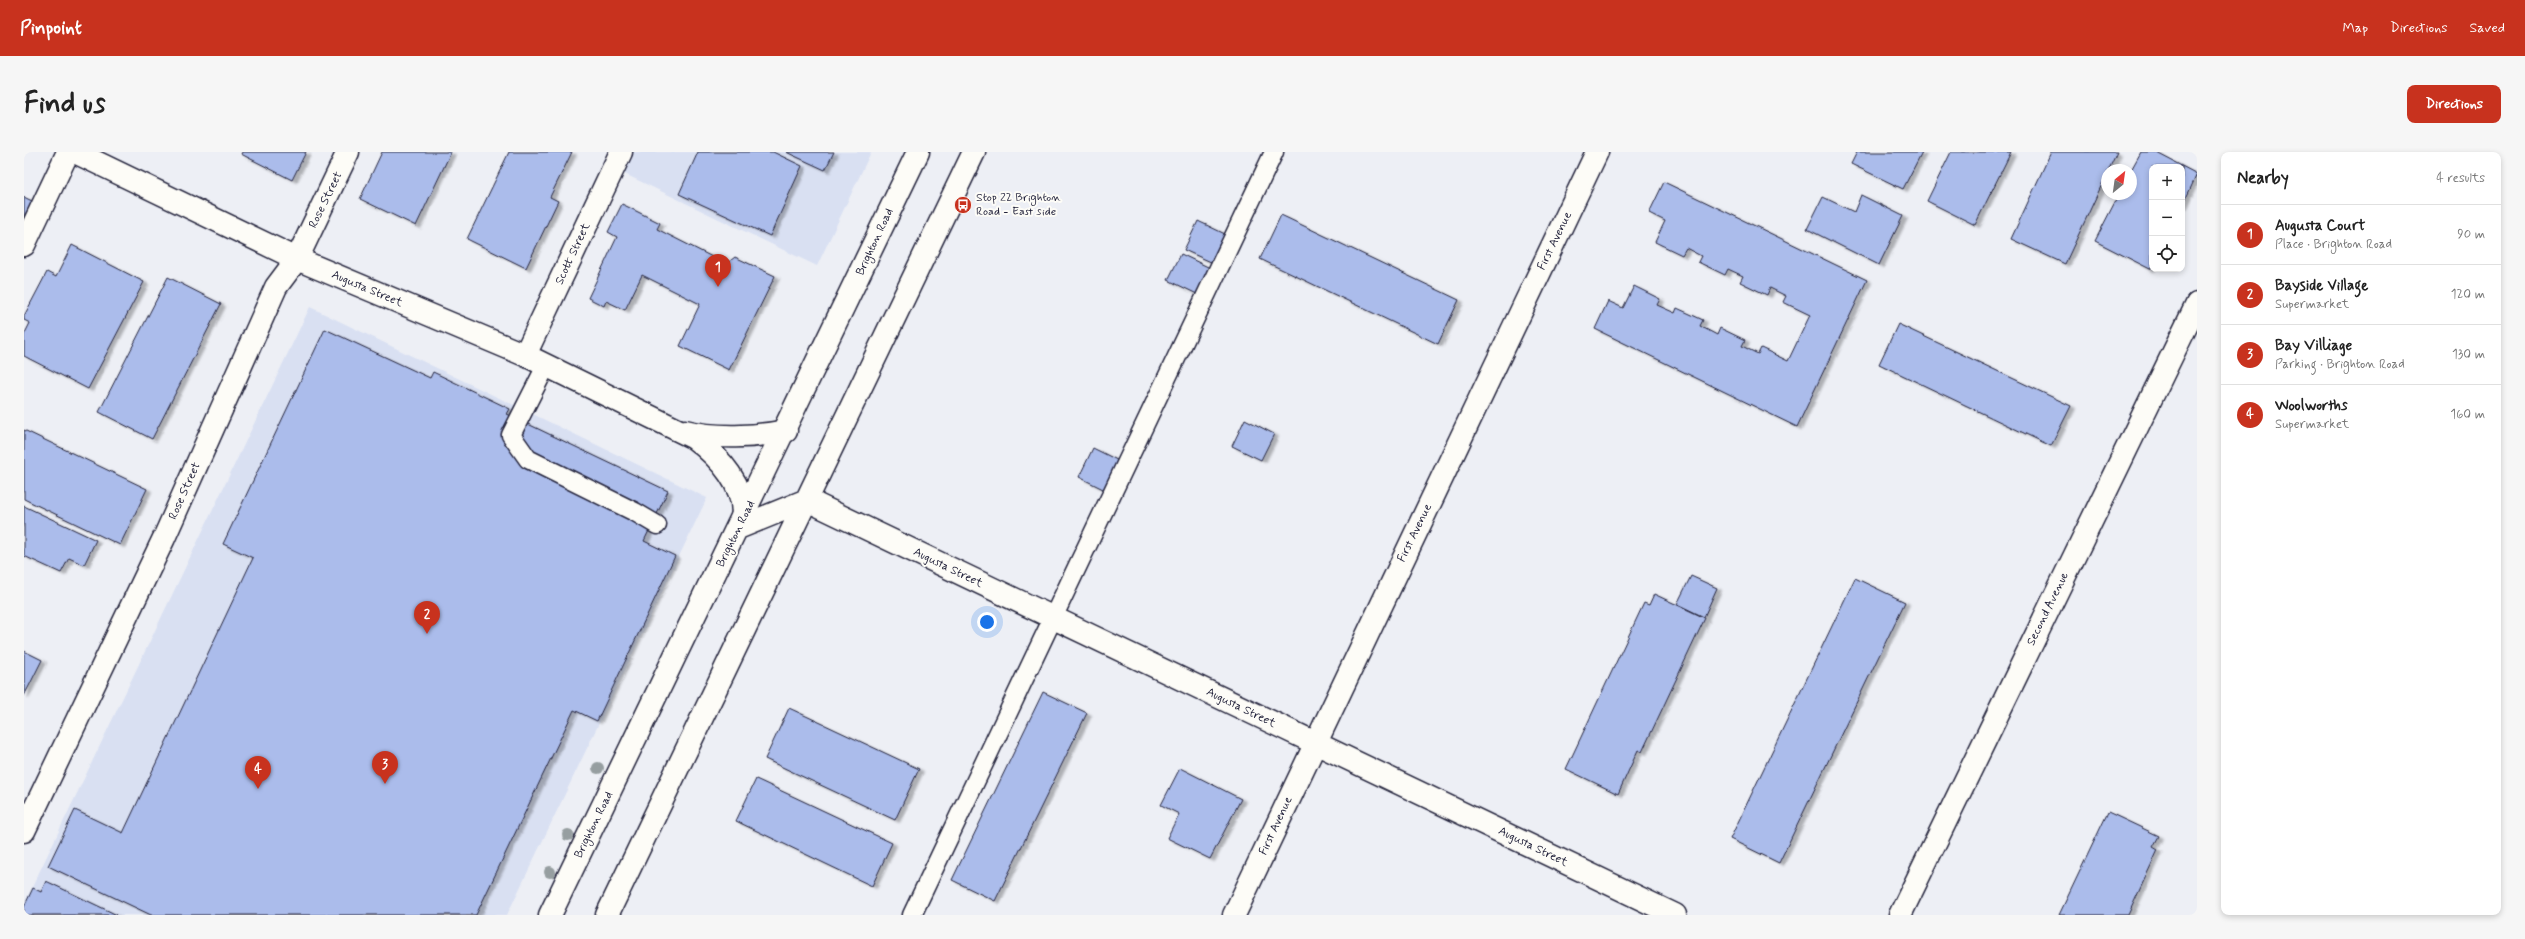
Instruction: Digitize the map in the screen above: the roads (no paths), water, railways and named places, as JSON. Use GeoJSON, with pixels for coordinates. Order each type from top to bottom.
{"type":"FeatureCollection","features":[{"type":"Feature","properties":{"kind":"street"},"geometry":{"type":"LineString","coordinates":[[24,245],[68,152]]}},
{"type":"Feature","properties":{"kind":"street","name":"Augusta Street"},"geometry":{"type":"LineString","coordinates":[[75,152],[297,260],[525,355],[694,438],[720,462],[739,492],[743,512],[740,525]]}},
{"type":"Feature","properties":{"kind":"street","name":"Rose Street"},"geometry":{"type":"LineString","coordinates":[[24,831],[164,538],[276,287],[297,260],[348,152]]}},
{"type":"Feature","properties":{"kind":"street","name":"Scott Street"},"geometry":{"type":"LineString","coordinates":[[525,355],[621,152]]}},
{"type":"Feature","properties":{"kind":"street","name":"Brighton Road"},"geometry":{"type":"LineString","coordinates":[[550,915],[786,431],[918,152]]}},
{"type":"Feature","properties":{"kind":"street"},"geometry":{"type":"LineString","coordinates":[[607,915],[974,152]]}},
{"type":"Feature","properties":{"kind":"street","name":"First Avenue"},"geometry":{"type":"LineString","coordinates":[[1234,915],[1314,743],[1597,152]]}},
{"type":"Feature","properties":{"kind":"street","name":"Second Avenue"},"geometry":{"type":"LineString","coordinates":[[1900,915],[2197,304]]}},
{"type":"Feature","properties":{"kind":"street","name":"Augusta Street"},"geometry":{"type":"LineString","coordinates":[[661,422],[690,432],[716,435],[754,436],[786,431]]}},
{"type":"Feature","properties":{"kind":"street"},"geometry":{"type":"LineString","coordinates":[[740,525],[807,500]]}},
{"type":"Feature","properties":{"kind":"street","name":"Augusta Street"},"geometry":{"type":"LineString","coordinates":[[807,500],[1675,915]]}},
{"type":"Feature","properties":{"kind":"lane"},"geometry":{"type":"LineString","coordinates":[[912,915],[1274,152]]}},
{"type":"Feature","properties":{"kind":"lane"},"geometry":{"type":"LineString","coordinates":[[546,366],[511,435],[528,459],[635,512],[657,525]]}},
{"type":"Feature","properties":{"kind":"place","name":"Stop 22 Brighton Road - East side"},"geometry":{"type":"Point","coordinates":[963,205]}},
{"type":"Feature","properties":{"kind":"place","name":"Augusta Court"},"geometry":{"type":"Point","coordinates":[718,287]}},
{"type":"Feature","properties":{"kind":"place","name":"Bayside Village"},"geometry":{"type":"Point","coordinates":[427,634]}},
{"type":"Feature","properties":{"kind":"place","name":"Bay Villiage"},"geometry":{"type":"Point","coordinates":[385,784]}},
{"type":"Feature","properties":{"kind":"place","name":"Woolworths"},"geometry":{"type":"Point","coordinates":[258,789]}}]}
